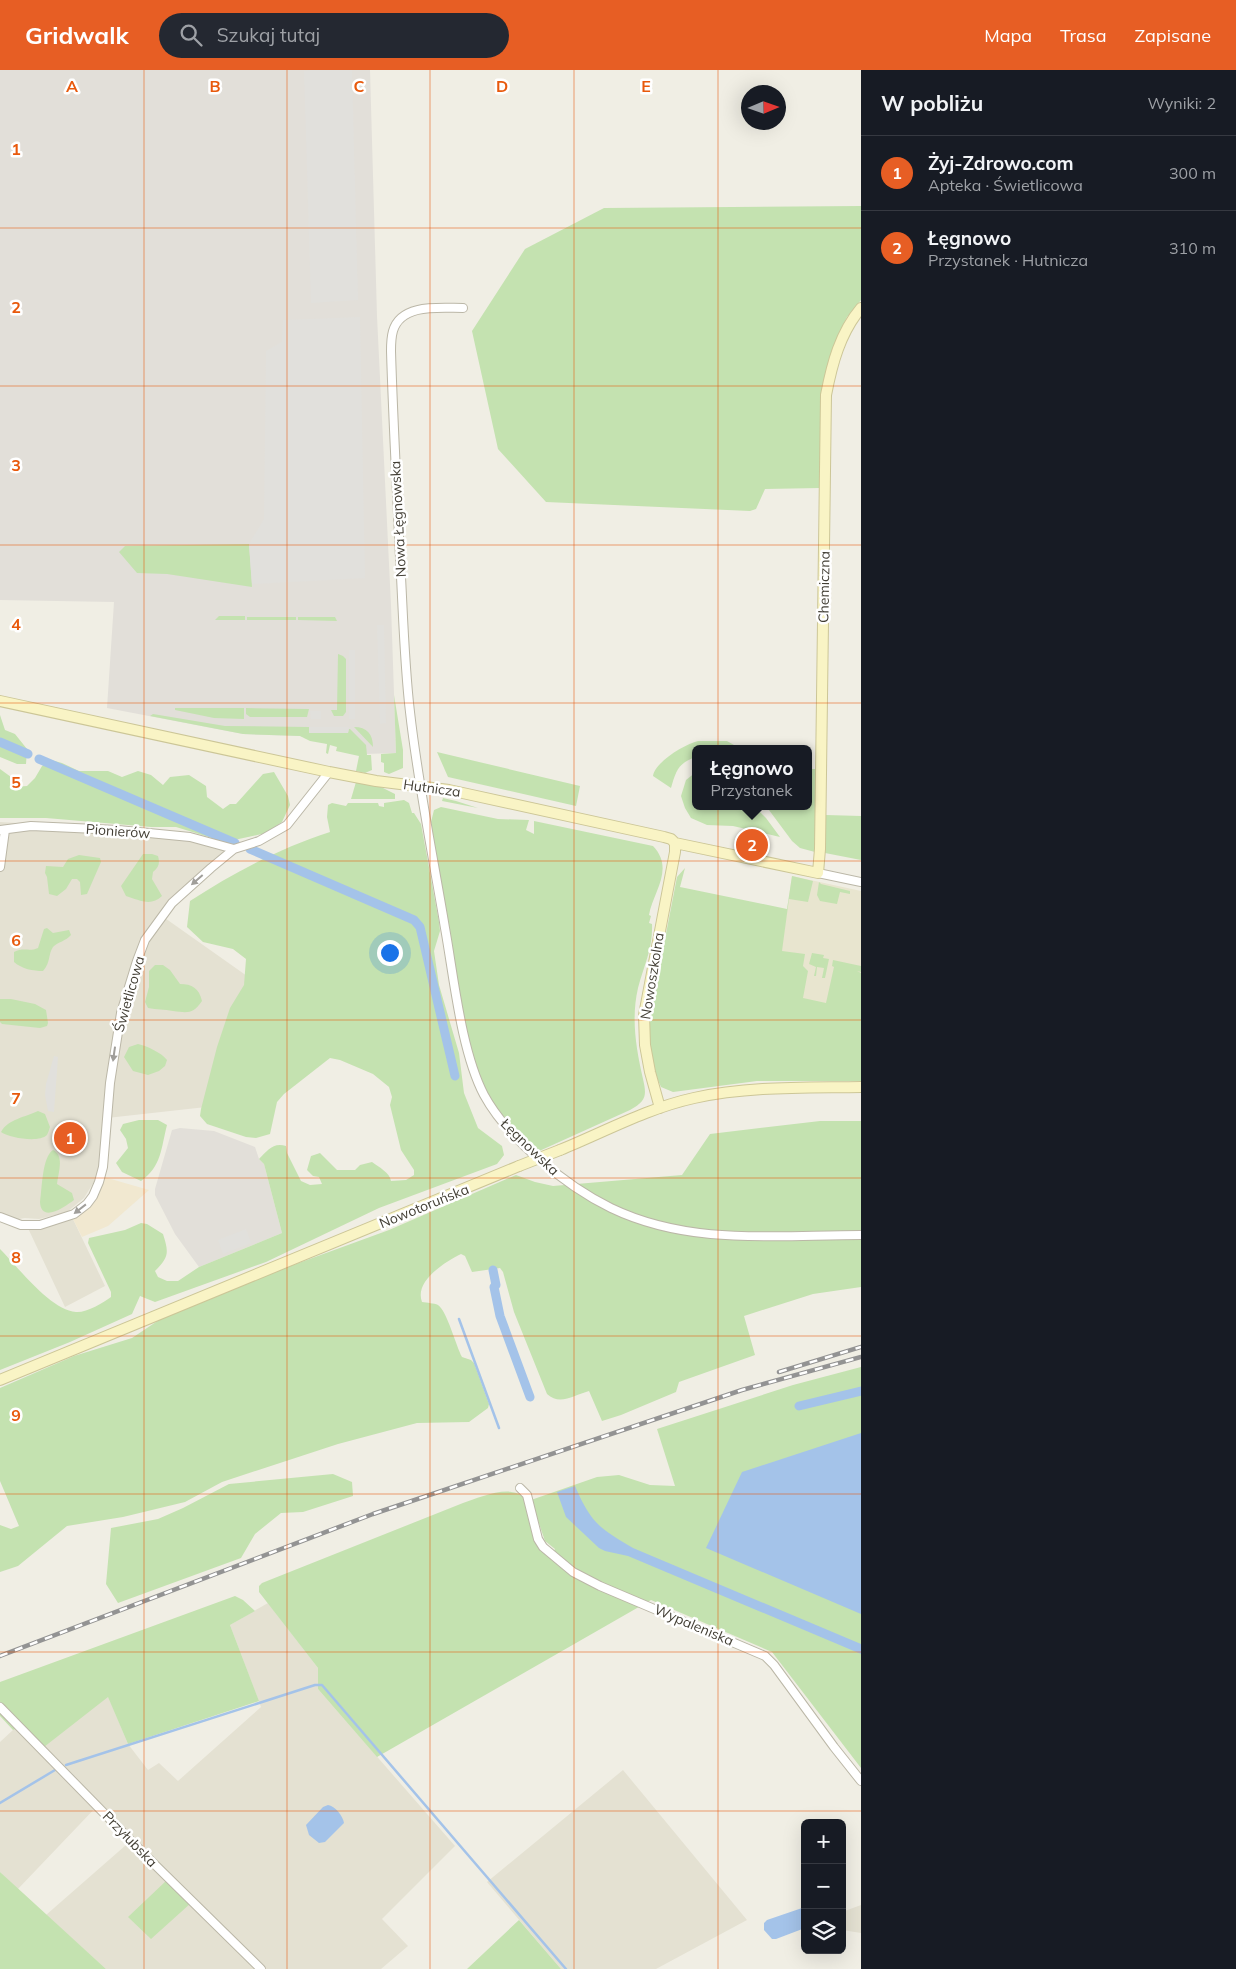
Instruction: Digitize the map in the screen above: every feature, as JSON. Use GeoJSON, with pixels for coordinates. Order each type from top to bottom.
{"type":"FeatureCollection","features":[{"type":"Feature","properties":{"kind":"street","name":"Nowa Łęgnowska"},"geometry":{"type":"LineString","coordinates":[[421,786],[410,712],[402,589],[391,351],[393,332],[397,323],[410,313],[418,309],[463,308]]}},
{"type":"Feature","properties":{"kind":"street","name":"Chemiczna"},"geometry":{"type":"LineString","coordinates":[[818,873],[820,849],[826,395],[838,348],[846,330],[861,308]]}},
{"type":"Feature","properties":{"kind":"street","name":"Hutnicza"},"geometry":{"type":"LineString","coordinates":[[0,701],[329,772],[376,781],[449,790],[659,836],[671,839],[674,843],[861,882]]}},
{"type":"Feature","properties":{"kind":"street","name":"Świetlicowa"},"geometry":{"type":"LineString","coordinates":[[0,1217],[21,1225],[40,1226],[74,1214],[87,1204],[93,1196],[103,1167],[110,1083],[118,1028],[125,997],[145,940],[172,903],[234,849],[259,841],[288,825],[329,772]]}},
{"type":"Feature","properties":{"kind":"street","name":"Łęgnowska"},"geometry":{"type":"LineString","coordinates":[[421,786],[456,992],[470,1058],[484,1094],[506,1126],[560,1177],[610,1207],[650,1224],[718,1236],[861,1235]]}},
{"type":"Feature","properties":{"kind":"street","name":"Pionierów"},"geometry":{"type":"LineString","coordinates":[[3,830],[31,826],[136,832],[190,837],[234,849]]}},
{"type":"Feature","properties":{"kind":"street"},"geometry":{"type":"LineString","coordinates":[[0,867],[3,830]]}},
{"type":"Feature","properties":{"kind":"street","name":"Nowoszkolna"},"geometry":{"type":"LineString","coordinates":[[660,1108],[645,1045],[644,1015],[675,852],[674,843]]}},
{"type":"Feature","properties":{"kind":"street","name":"Nowotoruńska"},"geometry":{"type":"LineString","coordinates":[[0,1380],[660,1108],[695,1098],[751,1090],[861,1087]]}},
{"type":"Feature","properties":{"kind":"street","name":"Wypaleniska"},"geometry":{"type":"LineString","coordinates":[[520,1488],[527,1495],[538,1539],[543,1547],[573,1572],[600,1586],[765,1656],[774,1665],[861,1781]]}},
{"type":"Feature","properties":{"kind":"street","name":"Przyłubska"},"geometry":{"type":"LineString","coordinates":[[0,1707],[143,1853],[261,1969]]}},
{"type":"Feature","properties":{"kind":"shaded area"},"geometry":{"type":"Polygon","coordinates":[[[0,70],[370,70],[377,316],[396,753],[364,754],[300,736],[243,734],[107,708],[114,602],[0,600],[0,70]]]}},
{"type":"Feature","properties":{"kind":"shaded area"},"geometry":{"type":"Polygon","coordinates":[[[352,70],[358,300],[311,303],[304,71],[352,70]]]}},
{"type":"Feature","properties":{"kind":"shaded area"},"geometry":{"type":"Polygon","coordinates":[[[360,317],[365,578],[252,584],[249,544],[264,519],[266,351],[282,342],[283,320],[360,317]]]}},
{"type":"Feature","properties":{"kind":"shaded area"},"geometry":{"type":"Polygon","coordinates":[[[377,625],[384,625],[386,723],[380,724],[377,625]]]}},
{"type":"Feature","properties":{"kind":"shaded area"},"geometry":{"type":"Polygon","coordinates":[[[349,650],[355,650],[355,719],[349,719],[349,650]]]}},
{"type":"Feature","properties":{"kind":"shaded area"},"geometry":{"type":"Polygon","coordinates":[[[310,711],[321,711],[321,719],[311,719],[310,711]]]}},
{"type":"Feature","properties":{"kind":"shaded area"},"geometry":{"type":"Polygon","coordinates":[[[309,727],[349,727],[348,733],[309,733],[309,727]]]}},
{"type":"Feature","properties":{"kind":"shaded area"},"geometry":{"type":"Polygon","coordinates":[[[0,822],[186,833],[228,850],[162,916],[247,976],[206,1107],[107,1118],[103,1167],[84,1198],[67,1212],[39,1219],[25,1218],[7,1221],[0,1217],[0,822]]]}},
{"type":"Feature","properties":{"kind":"shaded area"},"geometry":{"type":"Polygon","coordinates":[[[792,876],[861,891],[861,1040],[855,1065],[760,1068],[778,973],[792,876]]]}},
{"type":"Feature","properties":{"kind":"shaded area"},"geometry":{"type":"Polygon","coordinates":[[[54,1056],[58,1057],[54,1112],[48,1111],[45,1095],[54,1056]]]}},
{"type":"Feature","properties":{"kind":"shaded area"},"geometry":{"type":"Polygon","coordinates":[[[180,1128],[214,1131],[255,1147],[259,1159],[264,1164],[282,1233],[199,1267],[175,1234],[155,1195],[155,1189],[172,1130],[180,1128]]]}},
{"type":"Feature","properties":{"kind":"shaded area"},"geometry":{"type":"Polygon","coordinates":[[[104,1177],[149,1190],[108,1226],[82,1237],[71,1215],[104,1177]]]}},
{"type":"Feature","properties":{"kind":"shaded area"},"geometry":{"type":"Polygon","coordinates":[[[71,1215],[105,1286],[65,1307],[27,1226],[71,1215]]]}},
{"type":"Feature","properties":{"kind":"shaded area"},"geometry":{"type":"Polygon","coordinates":[[[246,1229],[251,1243],[223,1254],[218,1240],[246,1229]]]}},
{"type":"Feature","properties":{"kind":"shaded area"},"geometry":{"type":"Polygon","coordinates":[[[268,1603],[318,1668],[318,1689],[455,1846],[382,1919],[408,1946],[381,1969],[106,1969],[46,1915],[134,1838],[100,1803],[17,1890],[0,1872],[0,1742],[13,1730],[23,1726],[44,1746],[108,1696],[128,1744],[148,1770],[159,1763],[178,1781],[261,1707],[230,1625],[268,1603]]]}},
{"type":"Feature","properties":{"kind":"shaded area"},"geometry":{"type":"Polygon","coordinates":[[[623,1770],[747,1920],[656,1969],[561,1969],[487,1882],[623,1770]]]}},
{"type":"Feature","properties":{"kind":"shaded area"},"geometry":{"type":"Polygon","coordinates":[[[861,1905],[861,1933],[846,1931],[846,1911],[861,1905]]]}},
{"type":"Feature","properties":{"kind":"green space"},"geometry":{"type":"Polygon","coordinates":[[[861,206],[861,300],[847,317],[835,342],[827,367],[821,413],[820,488],[765,489],[756,509],[750,511],[546,502],[498,449],[472,331],[525,249],[604,208],[861,206]]]}},
{"type":"Feature","properties":{"kind":"green space"},"geometry":{"type":"Polygon","coordinates":[[[249,544],[252,587],[167,574],[137,573],[119,552],[125,546],[249,544]]]}},
{"type":"Feature","properties":{"kind":"green space"},"geometry":{"type":"Polygon","coordinates":[[[219,616],[245,616],[245,620],[215,620],[219,616]]]}},
{"type":"Feature","properties":{"kind":"green space"},"geometry":{"type":"Polygon","coordinates":[[[247,617],[296,617],[296,620],[247,620],[247,617]]]}},
{"type":"Feature","properties":{"kind":"green space"},"geometry":{"type":"Polygon","coordinates":[[[298,617],[335,617],[337,621],[298,620],[298,617]]]}},
{"type":"Feature","properties":{"kind":"green space"},"geometry":{"type":"Polygon","coordinates":[[[338,654],[346,659],[346,712],[343,716],[334,716],[331,710],[337,710],[338,654]]]}},
{"type":"Feature","properties":{"kind":"green space"},"geometry":{"type":"Polygon","coordinates":[[[394,695],[403,750],[403,768],[389,774],[384,772],[381,754],[396,753],[394,695]]]}},
{"type":"Feature","properties":{"kind":"green space"},"geometry":{"type":"Polygon","coordinates":[[[175,708],[244,708],[244,719],[214,718],[175,710],[175,708]]]}},
{"type":"Feature","properties":{"kind":"green space"},"geometry":{"type":"Polygon","coordinates":[[[246,708],[309,709],[307,717],[250,717],[246,714],[246,708]]]}},
{"type":"Feature","properties":{"kind":"green space"},"geometry":{"type":"Polygon","coordinates":[[[153,714],[225,726],[309,727],[309,733],[348,733],[350,729],[366,745],[367,755],[371,755],[372,770],[365,773],[356,771],[359,756],[336,751],[337,747],[330,745],[328,754],[326,753],[327,744],[310,741],[300,736],[243,734],[150,716],[153,714]]]}},
{"type":"Feature","properties":{"kind":"green space"},"geometry":{"type":"Polygon","coordinates":[[[0,715],[5,730],[15,734],[27,749],[26,764],[17,764],[0,757],[0,715]]]}},
{"type":"Feature","properties":{"kind":"green space"},"geometry":{"type":"Polygon","coordinates":[[[354,727],[362,728],[368,732],[372,738],[373,747],[354,727]]]}},
{"type":"Feature","properties":{"kind":"green space"},"geometry":{"type":"Polygon","coordinates":[[[698,741],[727,741],[734,745],[692,745],[692,758],[681,765],[674,777],[671,788],[653,776],[659,765],[686,746],[698,741]]]}},
{"type":"Feature","properties":{"kind":"green space"},"geometry":{"type":"Polygon","coordinates":[[[437,752],[580,786],[576,806],[448,777],[437,752]]]}},
{"type":"Feature","properties":{"kind":"green space"},"geometry":{"type":"Polygon","coordinates":[[[51,760],[79,771],[108,771],[122,777],[138,771],[151,775],[163,785],[170,777],[189,775],[206,786],[207,797],[223,809],[230,804],[236,804],[263,774],[274,772],[288,796],[290,805],[282,822],[266,833],[225,842],[176,827],[151,827],[46,818],[0,818],[0,769],[11,777],[14,787],[27,786],[35,778],[42,766],[51,760]]]}},
{"type":"Feature","properties":{"kind":"green space"},"geometry":{"type":"Polygon","coordinates":[[[812,769],[817,769],[815,852],[800,848],[792,841],[769,810],[812,810],[812,769]]]}},
{"type":"Feature","properties":{"kind":"green space"},"geometry":{"type":"Polygon","coordinates":[[[692,775],[692,810],[758,810],[780,837],[733,826],[707,825],[691,818],[681,796],[686,780],[692,775]]]}},
{"type":"Feature","properties":{"kind":"green space"},"geometry":{"type":"Polygon","coordinates":[[[356,782],[381,787],[395,794],[395,799],[351,799],[356,782]]]}},
{"type":"Feature","properties":{"kind":"green space"},"geometry":{"type":"Polygon","coordinates":[[[443,798],[456,801],[478,808],[442,801],[443,798]]]}},
{"type":"Feature","properties":{"kind":"green space"},"geometry":{"type":"Polygon","coordinates":[[[404,800],[409,803],[412,813],[414,813],[421,824],[439,922],[440,931],[434,951],[439,985],[459,1053],[464,1093],[478,1128],[502,1146],[504,1155],[497,1164],[379,1208],[266,1262],[155,1302],[140,1296],[132,1314],[70,1342],[0,1370],[0,1249],[45,1296],[66,1309],[80,1312],[94,1307],[111,1297],[111,1292],[88,1243],[89,1238],[125,1230],[141,1223],[147,1224],[163,1234],[167,1250],[163,1262],[155,1271],[158,1277],[167,1281],[178,1281],[199,1267],[282,1233],[264,1164],[259,1159],[274,1146],[286,1146],[287,1153],[301,1181],[310,1185],[322,1184],[319,1177],[313,1176],[307,1170],[311,1156],[320,1153],[337,1170],[355,1170],[360,1165],[372,1162],[386,1173],[391,1181],[406,1180],[414,1175],[414,1170],[401,1150],[390,1105],[392,1097],[389,1087],[373,1074],[340,1060],[330,1058],[284,1094],[277,1102],[270,1134],[256,1138],[246,1137],[207,1124],[200,1116],[201,1109],[217,1047],[230,1008],[244,985],[246,959],[233,949],[203,942],[187,927],[190,901],[257,862],[311,838],[330,832],[327,817],[328,805],[332,803],[346,806],[348,803],[378,803],[379,806],[384,807],[384,803],[404,800]]]}},
{"type":"Feature","properties":{"kind":"green space"},"geometry":{"type":"Polygon","coordinates":[[[441,807],[498,819],[529,820],[526,830],[534,834],[534,821],[653,846],[662,863],[661,881],[649,915],[651,916],[649,923],[652,924],[651,941],[638,988],[635,1011],[635,1034],[644,1085],[644,1097],[639,1104],[630,1110],[537,1152],[510,1125],[496,1107],[486,1090],[472,1053],[463,1013],[431,822],[434,810],[441,807]]]}},
{"type":"Feature","properties":{"kind":"green space"},"geometry":{"type":"Polygon","coordinates":[[[826,815],[861,816],[861,860],[825,853],[826,815]]]}},
{"type":"Feature","properties":{"kind":"green space"},"geometry":{"type":"Polygon","coordinates":[[[143,854],[152,854],[159,858],[152,879],[162,896],[149,902],[126,896],[121,886],[143,854]]]}},
{"type":"Feature","properties":{"kind":"green space"},"geometry":{"type":"Polygon","coordinates":[[[79,855],[100,858],[101,862],[87,894],[81,895],[80,882],[77,879],[72,879],[66,889],[57,896],[49,894],[45,873],[46,866],[63,867],[68,859],[79,855]]]}},
{"type":"Feature","properties":{"kind":"green space"},"geometry":{"type":"Polygon","coordinates":[[[685,868],[680,887],[787,909],[792,876],[813,881],[808,902],[789,899],[782,951],[805,954],[803,966],[808,971],[803,998],[826,1003],[834,967],[832,966],[833,960],[861,966],[861,972],[857,971],[861,973],[861,1081],[757,1081],[673,1092],[661,1087],[654,1069],[651,1051],[649,1033],[650,1014],[662,941],[665,939],[677,877],[685,868]]]}},
{"type":"Feature","properties":{"kind":"green space"},"geometry":{"type":"Polygon","coordinates":[[[819,882],[850,891],[850,894],[840,892],[837,904],[820,901],[817,895],[819,882]]]}},
{"type":"Feature","properties":{"kind":"green space"},"geometry":{"type":"Polygon","coordinates":[[[47,928],[53,933],[69,930],[71,935],[53,947],[43,971],[28,969],[14,962],[14,952],[38,948],[44,929],[47,928]]]}},
{"type":"Feature","properties":{"kind":"green space"},"geometry":{"type":"Polygon","coordinates":[[[812,953],[824,955],[823,958],[829,959],[825,978],[822,978],[824,968],[817,967],[816,976],[814,976],[816,967],[809,964],[812,953]]]}},
{"type":"Feature","properties":{"kind":"green space"},"geometry":{"type":"Polygon","coordinates":[[[155,965],[163,965],[170,970],[180,984],[191,986],[197,990],[202,1001],[196,1008],[190,1012],[178,1012],[148,1008],[145,1002],[149,987],[149,971],[155,965]]]}},
{"type":"Feature","properties":{"kind":"green space"},"geometry":{"type":"Polygon","coordinates":[[[0,999],[11,999],[35,1004],[46,1010],[47,1026],[40,1028],[2,1024],[0,1022],[0,999]]]}},
{"type":"Feature","properties":{"kind":"green space"},"geometry":{"type":"Polygon","coordinates":[[[138,1044],[162,1055],[167,1060],[165,1066],[159,1071],[148,1075],[133,1071],[124,1057],[129,1047],[138,1044]]]}},
{"type":"Feature","properties":{"kind":"green space"},"geometry":{"type":"Polygon","coordinates":[[[38,1111],[45,1114],[50,1127],[47,1135],[38,1139],[24,1139],[1,1132],[13,1121],[38,1111]]]}},
{"type":"Feature","properties":{"kind":"green space"},"geometry":{"type":"Polygon","coordinates":[[[139,1120],[158,1120],[167,1125],[157,1163],[141,1181],[122,1172],[116,1163],[128,1148],[126,1139],[120,1130],[123,1124],[139,1120]]]}},
{"type":"Feature","properties":{"kind":"green space"},"geometry":{"type":"Polygon","coordinates":[[[820,1121],[861,1121],[861,1287],[813,1294],[744,1316],[755,1355],[679,1382],[676,1392],[602,1421],[589,1391],[562,1399],[557,1399],[547,1394],[514,1312],[503,1272],[500,1268],[472,1272],[465,1256],[461,1254],[432,1273],[422,1287],[421,1294],[422,1302],[438,1305],[448,1321],[462,1357],[474,1363],[489,1404],[488,1408],[469,1422],[417,1423],[338,1444],[222,1482],[185,1502],[123,1517],[67,1526],[18,1566],[0,1572],[0,1525],[11,1529],[19,1526],[0,1481],[0,1388],[74,1356],[132,1338],[162,1318],[285,1268],[389,1230],[516,1175],[553,1186],[682,1175],[710,1134],[820,1121]]]}},
{"type":"Feature","properties":{"kind":"green space"},"geometry":{"type":"Polygon","coordinates":[[[53,1150],[57,1153],[60,1160],[57,1184],[72,1193],[74,1200],[60,1209],[49,1213],[41,1208],[40,1202],[45,1166],[49,1154],[53,1150]]]}},
{"type":"Feature","properties":{"kind":"green space"},"geometry":{"type":"Polygon","coordinates":[[[861,1367],[861,1768],[772,1652],[651,1600],[377,1757],[318,1689],[318,1668],[259,1592],[259,1586],[262,1583],[463,1503],[485,1495],[502,1492],[517,1493],[523,1497],[538,1544],[550,1558],[555,1549],[545,1541],[531,1500],[597,1477],[619,1475],[650,1485],[675,1486],[657,1429],[793,1385],[861,1367]]]}},
{"type":"Feature","properties":{"kind":"green space"},"geometry":{"type":"Polygon","coordinates":[[[333,1474],[352,1482],[353,1496],[303,1512],[281,1513],[255,1534],[241,1558],[118,1603],[106,1584],[111,1528],[158,1519],[229,1484],[333,1474]]]}},
{"type":"Feature","properties":{"kind":"green space"},"geometry":{"type":"Polygon","coordinates":[[[235,1596],[243,1600],[255,1611],[230,1625],[259,1701],[128,1744],[108,1697],[44,1747],[23,1726],[13,1730],[0,1716],[0,1682],[235,1596]]]}},
{"type":"Feature","properties":{"kind":"green space"},"geometry":{"type":"Polygon","coordinates":[[[0,1872],[106,1969],[0,1969],[0,1872]]]}},
{"type":"Feature","properties":{"kind":"green space"},"geometry":{"type":"Polygon","coordinates":[[[167,1880],[191,1903],[151,1939],[128,1917],[167,1880]]]}},
{"type":"Feature","properties":{"kind":"green space"},"geometry":{"type":"Polygon","coordinates":[[[519,1920],[561,1969],[467,1969],[519,1920]]]}},
{"type":"Feature","properties":{"kind":"water"},"geometry":{"type":"Polygon","coordinates":[[[861,1433],[861,1614],[706,1548],[742,1472],[861,1433]]]}},
{"type":"Feature","properties":{"kind":"water"},"geometry":{"type":"Polygon","coordinates":[[[575,1486],[591,1517],[612,1535],[633,1548],[861,1644],[861,1654],[628,1556],[599,1548],[566,1517],[557,1492],[575,1486]]]}},
{"type":"Feature","properties":{"kind":"water"},"geometry":{"type":"Polygon","coordinates":[[[328,1805],[338,1812],[344,1823],[325,1842],[319,1843],[309,1835],[306,1825],[323,1807],[328,1805]]]}},
{"type":"Feature","properties":{"kind":"water"},"geometry":{"type":"Polygon","coordinates":[[[801,1908],[801,1930],[776,1939],[772,1939],[764,1930],[764,1923],[767,1920],[801,1908]]]}},
{"type":"Feature","properties":{"kind":"waterway"},"geometry":{"type":"LineString","coordinates":[[0,742],[28,754]]}},
{"type":"Feature","properties":{"kind":"waterway"},"geometry":{"type":"LineString","coordinates":[[39,759],[235,843]]}},
{"type":"Feature","properties":{"kind":"waterway"},"geometry":{"type":"LineString","coordinates":[[250,849],[414,920],[420,927],[455,1076]]}},
{"type":"Feature","properties":{"kind":"waterway"},"geometry":{"type":"LineString","coordinates":[[493,1270],[496,1285],[494,1287],[500,1316],[530,1397]]}},
{"type":"Feature","properties":{"kind":"waterway"},"geometry":{"type":"LineString","coordinates":[[459,1319],[499,1428]]}},
{"type":"Feature","properties":{"kind":"waterway"},"geometry":{"type":"LineString","coordinates":[[799,1406],[861,1391]]}},
{"type":"Feature","properties":{"kind":"waterway"},"geometry":{"type":"LineString","coordinates":[[66,1765],[315,1685],[322,1685],[566,1969]]}},
{"type":"Feature","properties":{"kind":"waterway"},"geometry":{"type":"LineString","coordinates":[[0,1803],[55,1770]]}},
{"type":"Feature","properties":{"kind":"railway"},"geometry":{"type":"LineString","coordinates":[[779,1372],[861,1347]]}},
{"type":"Feature","properties":{"kind":"railway"},"geometry":{"type":"LineString","coordinates":[[0,1656],[373,1514],[742,1390],[861,1357]]}},
{"type":"Feature","properties":{"kind":"place","name":"Łęgnowo"},"geometry":{"type":"Point","coordinates":[752,845]}},
{"type":"Feature","properties":{"kind":"place","name":"Żyj-Zdrowo.com"},"geometry":{"type":"Point","coordinates":[70,1138]}}]}
